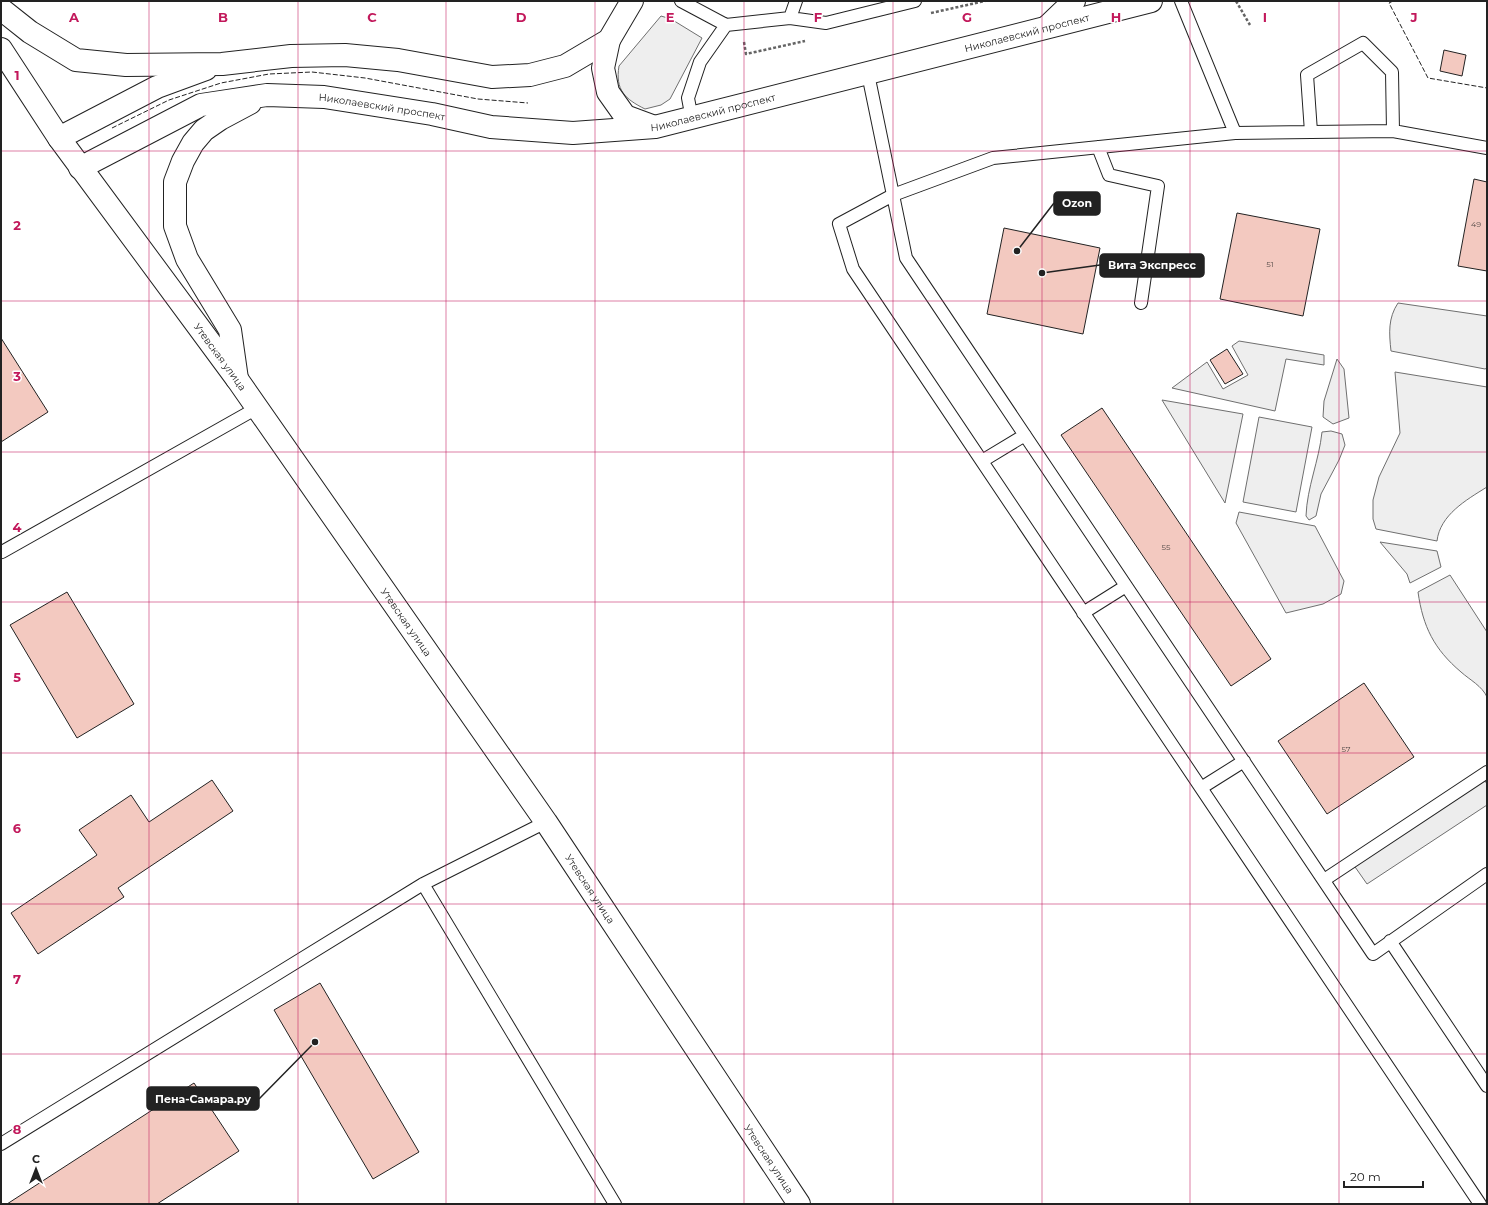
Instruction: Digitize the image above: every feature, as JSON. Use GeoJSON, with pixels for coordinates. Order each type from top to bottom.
{"type":"FeatureCollection","features":[{"type":"Feature","properties":{"kind":"main road"},"geometry":{"type":"LineString","coordinates":[[632,1],[609,40],[603,68],[608,92],[625,116],[655,127]]}},
{"type":"Feature","properties":{"kind":"main road"},"geometry":{"type":"LineString","coordinates":[[1047,27],[1074,1]]}},
{"type":"Feature","properties":{"kind":"main road","name":"Николаевский проспект"},"geometry":{"type":"LineString","coordinates":[[80,168],[201,106],[267,94],[324,97],[432,114],[490,127],[573,133],[655,127],[692,119],[1151,1]]}},
{"type":"Feature","properties":{"kind":"main road"},"geometry":{"type":"LineString","coordinates":[[1,9],[30,32],[76,60],[126,65],[222,64],[291,56],[345,55],[398,60],[492,77],[530,75],[566,66],[609,40]]}},
{"type":"Feature","properties":{"kind":"main road","name":"Утевская улица"},"geometry":{"type":"LineString","coordinates":[[1,49],[80,168],[237,379],[546,822],[799,1204]]}},
{"type":"Feature","properties":{"kind":"main road"},"geometry":{"type":"LineString","coordinates":[[59,138],[156,87],[222,64]]}},
{"type":"Feature","properties":{"kind":"main road"},"geometry":{"type":"LineString","coordinates":[[237,379],[230,330],[186,259],[175,226],[175,182],[183,160],[204,130],[220,119],[267,94]]}},
{"type":"Feature","properties":{"kind":"lane"},"geometry":{"type":"LineString","coordinates":[[681,1],[726,25],[790,18],[826,23],[916,1]]}},
{"type":"Feature","properties":{"kind":"lane"},"geometry":{"type":"LineString","coordinates":[[790,18],[796,1]]}},
{"type":"Feature","properties":{"kind":"lane"},"geometry":{"type":"LineString","coordinates":[[1181,1],[1234,133]]}},
{"type":"Feature","properties":{"kind":"lane"},"geometry":{"type":"LineString","coordinates":[[692,119],[688,98],[700,62],[726,25]]}},
{"type":"Feature","properties":{"kind":"lane"},"geometry":{"type":"LineString","coordinates":[[1311,132],[1307,75],[1363,43],[1392,72],[1393,131]]}},
{"type":"Feature","properties":{"kind":"lane"},"geometry":{"type":"LineString","coordinates":[[868,74],[906,258],[1373,954],[1487,874]]}},
{"type":"Feature","properties":{"kind":"lane"},"geometry":{"type":"LineString","coordinates":[[1480,1204],[853,269],[839,224],[893,195],[993,158],[1234,133],[1393,131],[1487,148]]}},
{"type":"Feature","properties":{"kind":"lane"},"geometry":{"type":"LineString","coordinates":[[1098,147],[1109,174],[1158,186],[1141,303]]}},
{"type":"Feature","properties":{"kind":"lane"},"geometry":{"type":"LineString","coordinates":[[1,551],[2,552],[257,408]]}},
{"type":"Feature","properties":{"kind":"lane"},"geometry":{"type":"LineString","coordinates":[[982,461],[1025,434]]}},
{"type":"Feature","properties":{"kind":"lane"},"geometry":{"type":"LineString","coordinates":[[1083,613],[1126,586]]}},
{"type":"Feature","properties":{"kind":"lane"},"geometry":{"type":"LineString","coordinates":[[1201,788],[1244,760]]}},
{"type":"Feature","properties":{"kind":"lane"},"geometry":{"type":"LineString","coordinates":[[1324,880],[1487,772]]}},
{"type":"Feature","properties":{"kind":"lane"},"geometry":{"type":"LineString","coordinates":[[1,1144],[423,884],[546,822]]}},
{"type":"Feature","properties":{"kind":"lane"},"geometry":{"type":"LineString","coordinates":[[423,884],[615,1204]]}},
{"type":"Feature","properties":{"kind":"lane"},"geometry":{"type":"LineString","coordinates":[[1390,941],[1487,1086]]}},
{"type":"Feature","properties":{"kind":"path"},"geometry":{"type":"LineString","coordinates":[[1236,1],[1250,25]]}},
{"type":"Feature","properties":{"kind":"shaded area"},"geometry":{"type":"Polygon","coordinates":[[[661,16],[671,19],[702,38],[670,99],[661,105],[645,109],[623,93],[620,88],[618,74],[619,66],[661,16]]]}},
{"type":"Feature","properties":{"kind":"shaded area"},"geometry":{"type":"Polygon","coordinates":[[[1398,303],[1487,316],[1487,368],[1485,369],[1391,351],[1390,326],[1392,314],[1398,303]]]}},
{"type":"Feature","properties":{"kind":"shaded area"},"geometry":{"type":"Polygon","coordinates":[[[1239,341],[1324,355],[1324,365],[1286,359],[1275,411],[1172,388],[1207,362],[1223,389],[1248,375],[1232,346],[1239,341]]]}},
{"type":"Feature","properties":{"kind":"shaded area"},"geometry":{"type":"Polygon","coordinates":[[[1337,359],[1344,369],[1349,418],[1333,424],[1323,417],[1324,401],[1337,359]]]}},
{"type":"Feature","properties":{"kind":"shaded area"},"geometry":{"type":"Polygon","coordinates":[[[1395,372],[1487,387],[1487,487],[1455,509],[1443,523],[1437,541],[1376,529],[1373,519],[1373,500],[1379,477],[1400,433],[1395,372]]]}},
{"type":"Feature","properties":{"kind":"shaded area"},"geometry":{"type":"Polygon","coordinates":[[[1162,400],[1243,414],[1225,503],[1162,400]]]}},
{"type":"Feature","properties":{"kind":"shaded area"},"geometry":{"type":"Polygon","coordinates":[[[1259,417],[1312,427],[1296,512],[1243,502],[1259,417]]]}},
{"type":"Feature","properties":{"kind":"shaded area"},"geometry":{"type":"Polygon","coordinates":[[[1331,431],[1342,434],[1345,445],[1339,460],[1321,494],[1316,516],[1309,520],[1306,516],[1307,505],[1322,432],[1331,431]]]}},
{"type":"Feature","properties":{"kind":"shaded area"},"geometry":{"type":"Polygon","coordinates":[[[1239,512],[1315,526],[1344,581],[1341,594],[1323,604],[1286,613],[1236,523],[1239,512]]]}},
{"type":"Feature","properties":{"kind":"shaded area"},"geometry":{"type":"Polygon","coordinates":[[[1380,542],[1437,551],[1441,567],[1410,583],[1407,574],[1380,542]]]}},
{"type":"Feature","properties":{"kind":"shaded area"},"geometry":{"type":"Polygon","coordinates":[[[1450,575],[1487,632],[1487,697],[1479,686],[1461,672],[1444,655],[1431,636],[1423,616],[1418,592],[1450,575]]]}},
{"type":"Feature","properties":{"kind":"shaded area"},"geometry":{"type":"Polygon","coordinates":[[[1483,778],[1487,784],[1487,805],[1367,884],[1353,864],[1483,778]]]}},
{"type":"Feature","properties":{"kind":"building"},"geometry":{"type":"Polygon","coordinates":[[[1444,50],[1466,55],[1462,76],[1440,71],[1444,50]]]}},
{"type":"Feature","properties":{"kind":"building"},"geometry":{"type":"Polygon","coordinates":[[[1474,179],[1487,182],[1487,271],[1458,266],[1474,179]]]}},
{"type":"Feature","properties":{"kind":"building"},"geometry":{"type":"Polygon","coordinates":[[[1237,213],[1320,229],[1303,316],[1220,299],[1237,213]]]}},
{"type":"Feature","properties":{"kind":"building"},"geometry":{"type":"Polygon","coordinates":[[[1004,228],[1100,248],[1083,334],[987,314],[1004,228]]]}},
{"type":"Feature","properties":{"kind":"building"},"geometry":{"type":"Polygon","coordinates":[[[1,338],[48,412],[1,442],[1,338]]]}},
{"type":"Feature","properties":{"kind":"building"},"geometry":{"type":"Polygon","coordinates":[[[1227,349],[1243,374],[1225,384],[1210,360],[1227,349]]]}},
{"type":"Feature","properties":{"kind":"building"},"geometry":{"type":"Polygon","coordinates":[[[1102,408],[1271,659],[1231,686],[1061,435],[1102,408]]]}},
{"type":"Feature","properties":{"kind":"building"},"geometry":{"type":"Polygon","coordinates":[[[67,592],[134,704],[77,738],[10,625],[67,592]]]}},
{"type":"Feature","properties":{"kind":"building"},"geometry":{"type":"Polygon","coordinates":[[[1364,683],[1414,757],[1327,814],[1278,741],[1364,683]]]}},
{"type":"Feature","properties":{"kind":"building"},"geometry":{"type":"Polygon","coordinates":[[[212,780],[233,811],[118,888],[124,897],[38,954],[11,913],[97,855],[79,830],[131,795],[149,822],[212,780]]]}},
{"type":"Feature","properties":{"kind":"building"},"geometry":{"type":"Polygon","coordinates":[[[320,983],[419,1152],[373,1179],[274,1010],[320,983]]]}},
{"type":"Feature","properties":{"kind":"building"},"geometry":{"type":"Polygon","coordinates":[[[194,1083],[239,1151],[157,1204],[7,1204],[194,1083]]]}},
{"type":"Feature","properties":{"kind":"fence"},"geometry":{"type":"LineString","coordinates":[[1393,1],[1389,3],[1428,78],[1487,88]]}},
{"type":"Feature","properties":{"kind":"fence"},"geometry":{"type":"LineString","coordinates":[[112,128],[169,100],[221,83],[269,74],[312,72],[365,78],[478,99],[528,103]]}},
{"type":"Feature","properties":{"kind":"place","name":"Ozon"},"geometry":{"type":"Point","coordinates":[1017,251]}},
{"type":"Feature","properties":{"kind":"place","name":"Вита Экспресс"},"geometry":{"type":"Point","coordinates":[1042,273]}},
{"type":"Feature","properties":{"kind":"place","name":"Пена-Самара.ру"},"geometry":{"type":"Point","coordinates":[315,1042]}}]}
